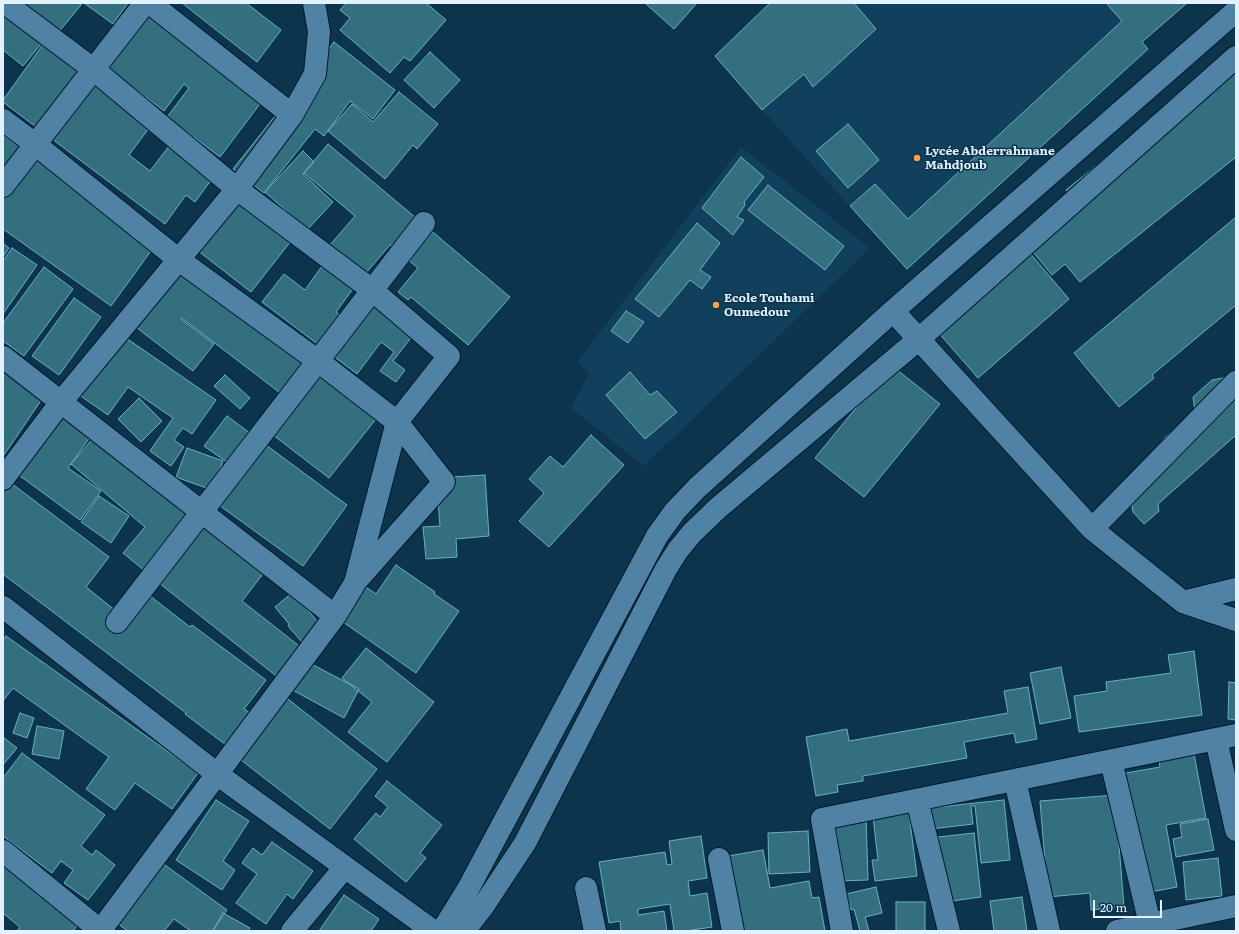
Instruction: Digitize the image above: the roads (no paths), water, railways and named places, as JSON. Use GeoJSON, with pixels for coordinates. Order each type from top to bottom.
{"type":"FeatureCollection","features":[{"type":"Feature","properties":{"kind":"street"},"geometry":{"type":"LineString","coordinates":[[6,3],[93,69],[237,189],[372,290],[449,356],[397,422],[355,583]]}},
{"type":"Feature","properties":{"kind":"street"},"geometry":{"type":"LineString","coordinates":[[3,186],[145,3]]}},
{"type":"Feature","properties":{"kind":"street"},"geometry":{"type":"LineString","coordinates":[[150,3],[292,115]]}},
{"type":"Feature","properties":{"kind":"street"},"geometry":{"type":"LineString","coordinates":[[3,479],[61,402],[237,189],[292,115],[314,74],[319,32],[312,6]]}},
{"type":"Feature","properties":{"kind":"street"},"geometry":{"type":"LineString","coordinates":[[442,931],[468,889],[657,536],[675,511],[697,488],[893,311],[1236,11]]}},
{"type":"Feature","properties":{"kind":"street"},"geometry":{"type":"LineString","coordinates":[[464,931],[484,905],[524,843],[666,569],[678,550],[692,533],[718,508],[919,339],[1236,57]]}},
{"type":"Feature","properties":{"kind":"street"},"geometry":{"type":"LineString","coordinates":[[3,120],[179,260],[318,361],[397,422],[444,482],[355,583],[335,616],[100,931],[3,851]]}},
{"type":"Feature","properties":{"kind":"street"},"geometry":{"type":"LineString","coordinates":[[117,622],[424,223]]}},
{"type":"Feature","properties":{"kind":"street"},"geometry":{"type":"LineString","coordinates":[[893,311],[1092,529],[1183,602],[1236,620]]}},
{"type":"Feature","properties":{"kind":"street"},"geometry":{"type":"LineString","coordinates":[[3,357],[335,616]]}},
{"type":"Feature","properties":{"kind":"street"},"geometry":{"type":"LineString","coordinates":[[1092,529],[1236,382]]}},
{"type":"Feature","properties":{"kind":"street"},"geometry":{"type":"LineString","coordinates":[[1183,602],[1236,589]]}},
{"type":"Feature","properties":{"kind":"street"},"geometry":{"type":"LineString","coordinates":[[3,607],[217,774],[433,931]]}},
{"type":"Feature","properties":{"kind":"street"},"geometry":{"type":"LineString","coordinates":[[842,931],[822,819],[1226,737],[1236,830]]}},
{"type":"Feature","properties":{"kind":"street"},"geometry":{"type":"LineString","coordinates":[[1111,761],[1150,924]]}},
{"type":"Feature","properties":{"kind":"street"},"geometry":{"type":"LineString","coordinates":[[1015,780],[1049,931]]}},
{"type":"Feature","properties":{"kind":"street"},"geometry":{"type":"LineString","coordinates":[[917,800],[949,931]]}},
{"type":"Feature","properties":{"kind":"street"},"geometry":{"type":"LineString","coordinates":[[719,859],[733,931]]}},
{"type":"Feature","properties":{"kind":"street"},"geometry":{"type":"LineString","coordinates":[[292,931],[344,867]]}},
{"type":"Feature","properties":{"kind":"street"},"geometry":{"type":"LineString","coordinates":[[586,888],[595,931]]}},
{"type":"Feature","properties":{"kind":"street"},"geometry":{"type":"LineString","coordinates":[[484,905],[484,931]]}},
{"type":"Feature","properties":{"kind":"street"},"geometry":{"type":"LineString","coordinates":[[1117,931],[1236,906]]}},
{"type":"Feature","properties":{"kind":"place","name":"Lycée Abderrahmane Mahdjoub"},"geometry":{"type":"Point","coordinates":[917,158]}},
{"type":"Feature","properties":{"kind":"place","name":"Ecole Touhami Oumedour"},"geometry":{"type":"Point","coordinates":[716,305]}}]}
